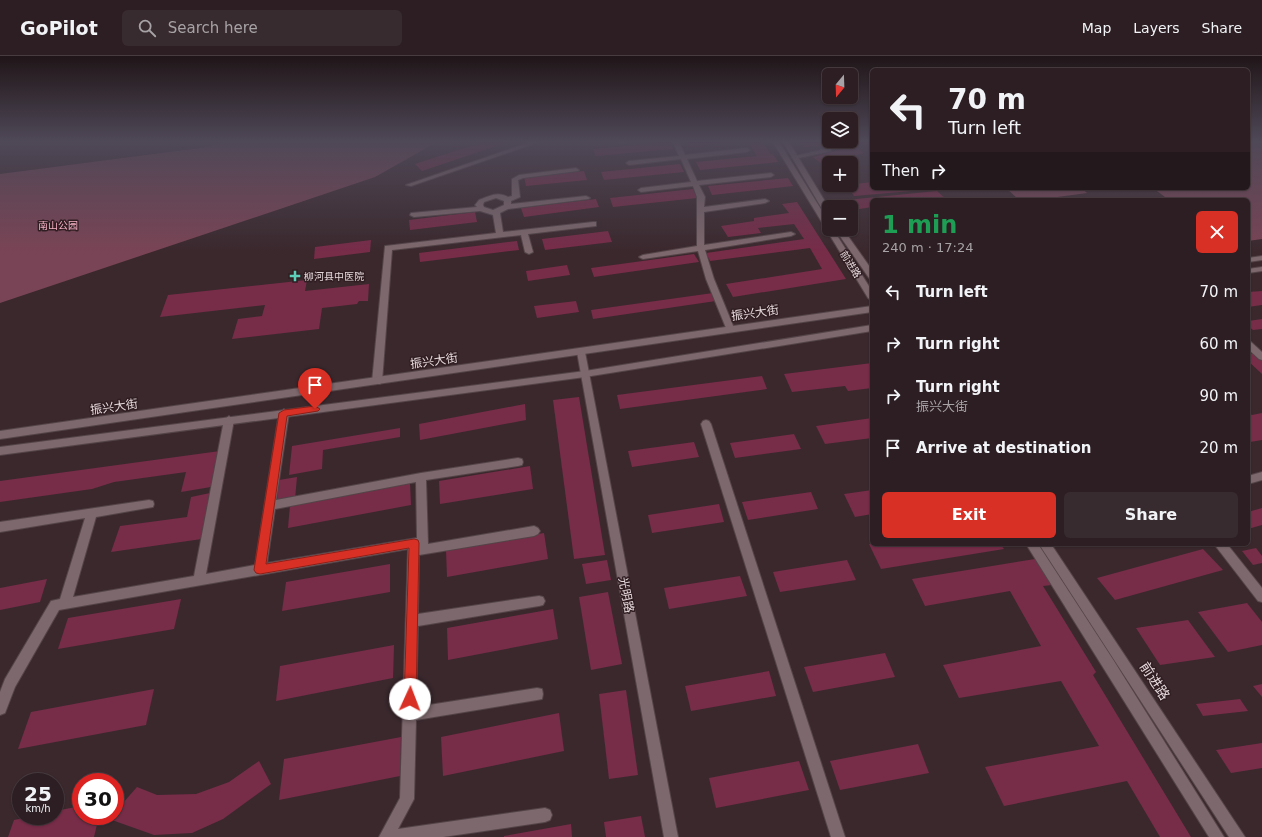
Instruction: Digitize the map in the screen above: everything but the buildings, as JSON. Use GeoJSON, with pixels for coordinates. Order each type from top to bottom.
{"type":"FeatureCollection","features":[{"type":"Feature","properties":{"kind":"street"},"geometry":{"type":"LineString","coordinates":[[409,184],[426,178]]}},
{"type":"Feature","properties":{"kind":"street"},"geometry":{"type":"LineString","coordinates":[[414,215],[480,209],[484,211],[496,212],[516,197],[516,178]]}},
{"type":"Feature","properties":{"kind":"street"},"geometry":{"type":"LineString","coordinates":[[693,178],[701,197],[701,248],[710,279],[730,328]]}},
{"type":"Feature","properties":{"kind":"street"},"geometry":{"type":"LineString","coordinates":[[641,190],[742,178]]}},
{"type":"Feature","properties":{"kind":"street","name":"前进路"},"geometry":{"type":"LineString","coordinates":[[798,178],[822,218]]}},
{"type":"Feature","properties":{"kind":"street"},"geometry":{"type":"LineString","coordinates":[[807,178],[822,203]]}},
{"type":"Feature","properties":{"kind":"street"},"geometry":{"type":"LineString","coordinates":[[480,209],[480,203],[487,198],[499,196],[507,204],[586,198]]}},
{"type":"Feature","properties":{"kind":"street"},"geometry":{"type":"LineString","coordinates":[[700,210],[764,201]]}},
{"type":"Feature","properties":{"kind":"street"},"geometry":{"type":"LineString","coordinates":[[496,212],[500,235]]}},
{"type":"Feature","properties":{"kind":"street"},"geometry":{"type":"LineString","coordinates":[[377,382],[388,248],[593,224]]}},
{"type":"Feature","properties":{"kind":"street"},"geometry":{"type":"LineString","coordinates":[[524,232],[529,252]]}},
{"type":"Feature","properties":{"kind":"street"},"geometry":{"type":"LineString","coordinates":[[643,257],[791,234]]}},
{"type":"Feature","properties":{"kind":"street","name":"前进路"},"geometry":{"type":"LineString","coordinates":[[833,236],[870,295]]}},
{"type":"Feature","properties":{"kind":"street","name":"前进路"},"geometry":{"type":"LineString","coordinates":[[845,236],[870,273]]}},
{"type":"Feature","properties":{"kind":"street"},"geometry":{"type":"LineString","coordinates":[[1250,260],[1262,258]]}},
{"type":"Feature","properties":{"kind":"street"},"geometry":{"type":"LineString","coordinates":[[1250,271],[1262,269]]}},
{"type":"Feature","properties":{"kind":"street","name":"振兴大街"},"geometry":{"type":"LineString","coordinates":[[0,435],[377,382],[730,328],[870,309]]}},
{"type":"Feature","properties":{"kind":"street"},"geometry":{"type":"LineString","coordinates":[[0,451],[585,374],[870,328]]}},
{"type":"Feature","properties":{"kind":"street"},"geometry":{"type":"LineString","coordinates":[[1250,346],[1262,357]]}},
{"type":"Feature","properties":{"kind":"street","name":"光明路"},"geometry":{"type":"LineString","coordinates":[[581,352],[671,837]]}},
{"type":"Feature","properties":{"kind":"street"},"geometry":{"type":"LineString","coordinates":[[260,570],[284,413]]}},
{"type":"Feature","properties":{"kind":"street"},"geometry":{"type":"LineString","coordinates":[[199,580],[230,420]]}},
{"type":"Feature","properties":{"kind":"street"},"geometry":{"type":"LineString","coordinates":[[706,424],[838,837]]}},
{"type":"Feature","properties":{"kind":"street"},"geometry":{"type":"LineString","coordinates":[[269,506],[421,477],[518,462]]}},
{"type":"Feature","properties":{"kind":"street"},"geometry":{"type":"LineString","coordinates":[[1250,479],[1262,476]]}},
{"type":"Feature","properties":{"kind":"street"},"geometry":{"type":"LineString","coordinates":[[414,547],[423,542],[421,477]]}},
{"type":"Feature","properties":{"kind":"street"},"geometry":{"type":"LineString","coordinates":[[0,527],[149,504]]}},
{"type":"Feature","properties":{"kind":"street"},"geometry":{"type":"LineString","coordinates":[[65,603],[92,513]]}},
{"type":"Feature","properties":{"kind":"street"},"geometry":{"type":"LineString","coordinates":[[0,708],[10,683],[55,605],[260,570],[534,531]]}},
{"type":"Feature","properties":{"kind":"street"},"geometry":{"type":"LineString","coordinates":[[1033,546],[1110,665],[1217,837]]}},
{"type":"Feature","properties":{"kind":"street","name":"前进路"},"geometry":{"type":"LineString","coordinates":[[1046,546],[1238,837]]}},
{"type":"Feature","properties":{"kind":"street"},"geometry":{"type":"LineString","coordinates":[[1222,546],[1262,597]]}},
{"type":"Feature","properties":{"kind":"street"},"geometry":{"type":"LineString","coordinates":[[386,837],[407,799],[414,547]]}},
{"type":"Feature","properties":{"kind":"street"},"geometry":{"type":"LineString","coordinates":[[412,621],[539,601]]}},
{"type":"Feature","properties":{"kind":"street"},"geometry":{"type":"LineString","coordinates":[[409,715],[537,694]]}},
{"type":"Feature","properties":{"kind":"street"},"geometry":{"type":"LineString","coordinates":[[393,837],[545,816]]}},
{"type":"Feature","properties":{"kind":"green space","name":"南山公园"},"geometry":{"type":"Polygon","coordinates":[[[0,178],[371,178],[0,303],[0,178]]]}},
{"type":"Feature","properties":{"kind":"green space"},"geometry":{"type":"Polygon","coordinates":[[[1250,178],[1262,178],[1262,239],[1250,241],[1250,198],[1166,198],[1156,190],[1250,190],[1250,178]]]}},
{"type":"Feature","properties":{"kind":"green space"},"geometry":{"type":"Polygon","coordinates":[[[1008,190],[1083,190],[1087,193],[1050,198],[1017,198],[1008,190]]]}},
{"type":"Feature","properties":{"kind":"place","name":"柳河县中医院"},"geometry":{"type":"Point","coordinates":[295,276]}},
{"type":"Feature","properties":{"kind":"route"},"geometry":{"type":"LineString","coordinates":[[315,409],[284,413],[260,570],[414,543],[410,699]]}}]}
